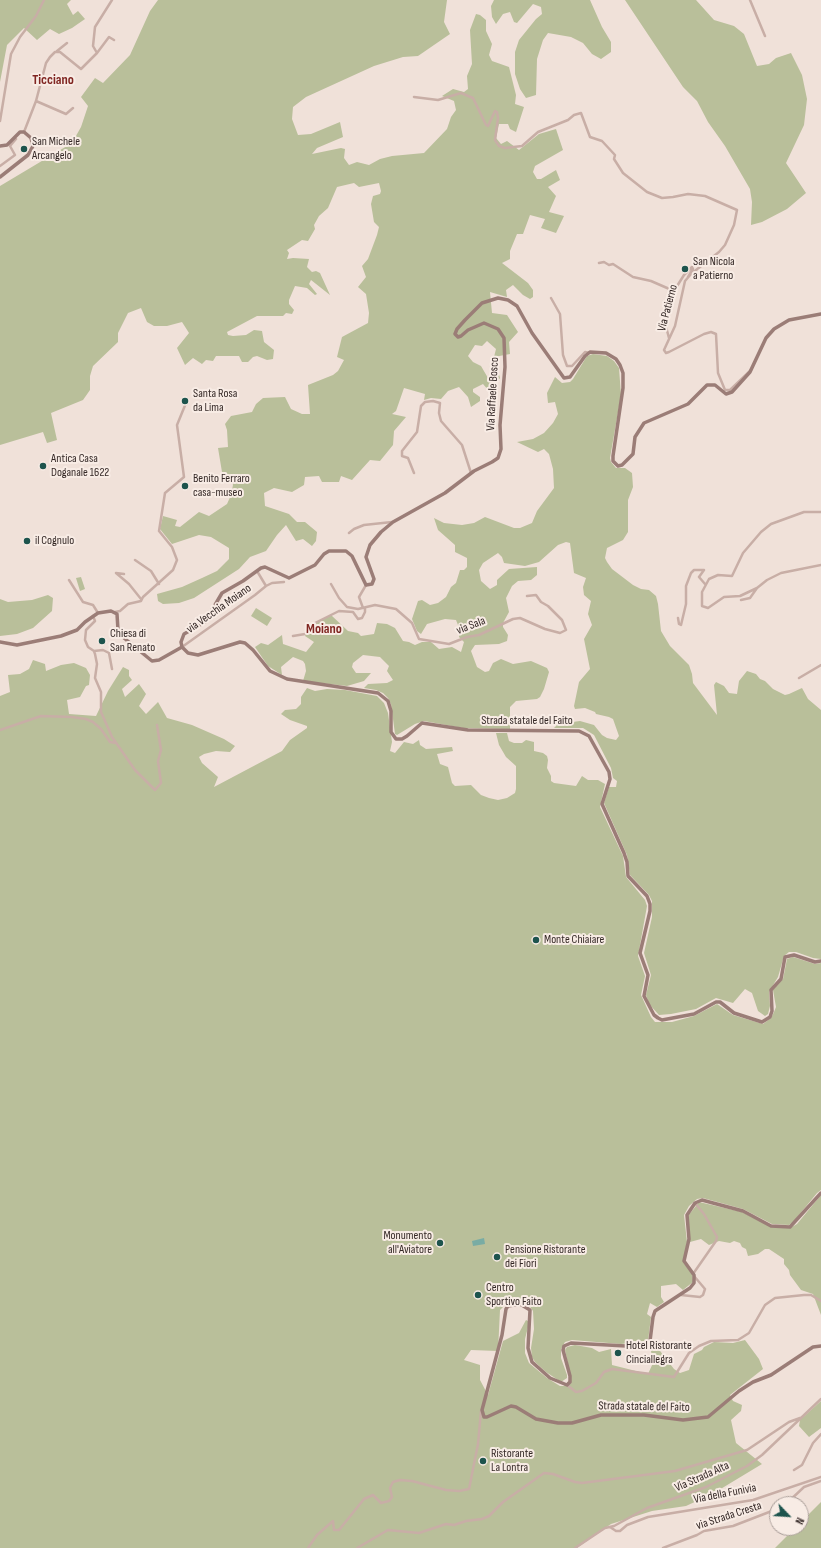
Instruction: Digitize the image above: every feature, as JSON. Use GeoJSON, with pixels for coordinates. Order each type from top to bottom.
{"type":"FeatureCollection","features":[{"type":"Feature","properties":{"kind":"street"},"geometry":{"type":"LineString","coordinates":[[0,121],[11,54],[20,37],[36,16],[44,0]]}},
{"type":"Feature","properties":{"kind":"street"},"geometry":{"type":"LineString","coordinates":[[96,53],[93,46],[95,28],[112,0]]}},
{"type":"Feature","properties":{"kind":"street"},"geometry":{"type":"LineString","coordinates":[[750,0],[765,36]]}},
{"type":"Feature","properties":{"kind":"street"},"geometry":{"type":"LineString","coordinates":[[55,52],[63,53],[81,69],[109,37],[114,40]]}},
{"type":"Feature","properties":{"kind":"street"},"geometry":{"type":"LineString","coordinates":[[24,132],[36,101],[46,63],[55,52],[67,43]]}},
{"type":"Feature","properties":{"kind":"street","name":"Via Patierno"},"geometry":{"type":"LineString","coordinates":[[414,97],[438,100],[460,93],[473,98],[486,125],[488,126],[495,111],[497,112],[498,118],[495,140],[499,146],[505,148],[522,146],[538,132],[581,113],[590,137],[602,141],[615,155],[614,159],[623,173],[647,192],[662,198],[688,194],[704,196],[737,210],[734,225],[725,245],[685,281],[675,326],[664,350],[667,353],[704,334],[711,332],[716,334],[718,373],[725,390],[730,390],[748,371],[751,370]]}},
{"type":"Feature","properties":{"kind":"street"},"geometry":{"type":"LineString","coordinates":[[36,101],[66,114],[73,108]]}},
{"type":"Feature","properties":{"kind":"street"},"geometry":{"type":"LineString","coordinates":[[0,146],[7,145],[20,132],[24,132]]}},
{"type":"Feature","properties":{"kind":"street"},"geometry":{"type":"LineString","coordinates":[[0,177],[30,152],[33,146],[33,141],[24,132]]}},
{"type":"Feature","properties":{"kind":"street"},"geometry":{"type":"LineString","coordinates":[[0,166],[15,155],[10,146],[16,138],[15,136]]}},
{"type":"Feature","properties":{"kind":"street","name":"Via Patierno"},"geometry":{"type":"LineString","coordinates":[[599,263],[604,262],[609,265],[613,264],[633,277],[651,281],[674,291],[668,303],[666,323],[669,339]]}},
{"type":"Feature","properties":{"kind":"street"},"geometry":{"type":"LineString","coordinates":[[674,291],[684,275],[692,267],[693,269],[688,275],[688,278]]}},
{"type":"Feature","properties":{"kind":"street"},"geometry":{"type":"LineString","coordinates":[[551,298],[560,314],[563,355],[567,366],[572,366],[585,352],[599,352],[612,356],[620,365],[623,388],[613,459],[615,464],[618,466],[622,465],[633,454],[636,437],[644,423],[688,404],[707,385],[715,385],[724,393],[729,394],[751,370],[766,338],[774,329],[789,320],[821,314]]}},
{"type":"Feature","properties":{"kind":"street","name":"Via Raffaele Bosco"},"geometry":{"type":"LineString","coordinates":[[366,585],[372,584],[374,579],[366,560],[366,552],[374,539],[393,522],[446,493],[471,473],[492,462],[500,455],[500,425],[505,367],[504,338],[498,329],[484,323],[468,330],[461,336],[458,337],[455,334],[457,328],[475,308],[492,299],[504,299],[514,303],[520,309],[532,333],[564,378],[570,377],[584,356],[590,352]]}},
{"type":"Feature","properties":{"kind":"street"},"geometry":{"type":"LineString","coordinates":[[414,472],[408,458],[402,456],[402,451],[417,432],[421,406],[425,402],[433,401],[440,403],[439,413],[441,421],[462,445],[471,473]]}},
{"type":"Feature","properties":{"kind":"street"},"geometry":{"type":"LineString","coordinates":[[0,642],[17,644],[48,640],[77,630],[92,616],[120,611],[128,604],[139,603],[173,570],[176,560],[172,547],[159,531],[165,493],[182,481],[184,477],[177,425],[186,403]]}},
{"type":"Feature","properties":{"kind":"street"},"geometry":{"type":"LineString","coordinates":[[821,512],[804,512],[771,524],[750,543],[732,576],[713,576],[705,584],[702,606],[706,609],[718,600],[729,596],[740,596],[757,588],[767,580],[781,573],[821,565]]}},
{"type":"Feature","properties":{"kind":"street"},"geometry":{"type":"LineString","coordinates":[[349,533],[364,525],[393,522]]}},
{"type":"Feature","properties":{"kind":"street"},"geometry":{"type":"LineString","coordinates":[[114,612],[120,633],[152,660],[159,660],[182,647],[181,642],[184,634],[205,622],[222,593],[240,584],[257,570],[265,567],[289,578],[315,565],[324,554],[329,551],[346,551],[352,556],[366,585],[359,596],[365,612],[362,618],[358,619],[353,612],[339,611],[315,623],[304,634],[293,636]]}},
{"type":"Feature","properties":{"kind":"street"},"geometry":{"type":"LineString","coordinates":[[135,560],[151,571],[159,584]]}},
{"type":"Feature","properties":{"kind":"street"},"geometry":{"type":"LineString","coordinates":[[678,618],[679,624],[681,625],[686,604],[686,586],[691,573],[703,569],[704,571],[699,577],[705,584]]}},
{"type":"Feature","properties":{"kind":"street","name":"via Vecchia Moiano"},"geometry":{"type":"LineString","coordinates":[[257,570],[266,586]]}},
{"type":"Feature","properties":{"kind":"street"},"geometry":{"type":"LineString","coordinates":[[124,574],[116,573],[129,584],[142,599]]}},
{"type":"Feature","properties":{"kind":"street"},"geometry":{"type":"LineString","coordinates":[[69,580],[72,588],[83,602],[93,605],[98,614]]}},
{"type":"Feature","properties":{"kind":"street","name":"via Vecchia Moiano"},"geometry":{"type":"LineString","coordinates":[[182,647],[266,586],[272,583],[284,582]]}},
{"type":"Feature","properties":{"kind":"street"},"geometry":{"type":"LineString","coordinates":[[331,584],[339,598],[348,607],[358,609],[364,608]]}},
{"type":"Feature","properties":{"kind":"street"},"geometry":{"type":"LineString","coordinates":[[741,600],[750,598],[757,588]]}},
{"type":"Feature","properties":{"kind":"street","name":"via Sala"},"geometry":{"type":"LineString","coordinates":[[364,608],[382,606],[401,612],[412,623],[419,639],[428,639],[434,642],[452,643],[467,637],[479,635],[512,618],[520,618],[544,629],[560,633],[566,630],[562,620],[536,595],[527,596]]}},
{"type":"Feature","properties":{"kind":"street"},"geometry":{"type":"LineString","coordinates":[[92,616],[95,621],[86,630],[85,640],[88,647],[94,651],[104,650],[110,653],[112,669]]}},
{"type":"Feature","properties":{"kind":"street","name":"Strada statale del Faito"},"geometry":{"type":"LineString","coordinates":[[182,647],[188,653],[198,654],[240,642],[245,643],[253,650],[270,671],[287,679],[378,693],[388,701],[391,711],[391,732],[396,738],[402,739],[419,724],[428,722],[468,730],[579,731],[589,736],[609,772],[610,778],[602,804],[625,858],[628,876],[647,896],[650,904],[650,911],[640,952],[648,975],[648,981],[644,992],[646,1001],[654,1015],[662,1020],[694,1014],[716,1002],[720,1002],[734,1013],[762,1022],[770,1017],[772,1011],[771,990],[781,979],[785,957],[794,955],[815,962],[821,961]]}},
{"type":"Feature","properties":{"kind":"street"},"geometry":{"type":"LineString","coordinates":[[94,651],[97,664],[96,678],[101,692],[101,712],[116,743],[135,770],[155,790],[161,783],[158,761],[162,750],[158,725]]}},
{"type":"Feature","properties":{"kind":"street"},"geometry":{"type":"LineString","coordinates":[[799,678],[821,665]]}},
{"type":"Feature","properties":{"kind":"street"},"geometry":{"type":"LineString","coordinates":[[0,730],[41,716],[72,716],[93,722],[111,743],[116,743]]}},
{"type":"Feature","properties":{"kind":"street"},"geometry":{"type":"LineString","coordinates":[[680,1294],[700,1297],[703,1295],[705,1289],[685,1265],[684,1258],[689,1239],[687,1215],[695,1203],[702,1200],[743,1211],[772,1226],[790,1227],[821,1193]]}},
{"type":"Feature","properties":{"kind":"street"},"geometry":{"type":"LineString","coordinates":[[567,1385],[570,1382],[563,1350],[564,1346],[571,1343],[626,1346],[647,1344],[651,1338],[653,1314],[657,1309],[692,1286],[695,1281],[694,1275],[716,1241],[717,1237],[704,1214],[695,1203]]}},
{"type":"Feature","properties":{"kind":"street"},"geometry":{"type":"LineString","coordinates":[[308,1548],[317,1535],[333,1521],[334,1530],[339,1530],[364,1499],[373,1495],[381,1503],[389,1501],[392,1497],[390,1488],[393,1482],[400,1480],[412,1481],[446,1490],[459,1491],[469,1489],[478,1444],[482,1410],[502,1336],[506,1309],[512,1304],[520,1304],[530,1310],[528,1348],[532,1362],[550,1378],[567,1385],[576,1392],[582,1391],[596,1383],[604,1372],[612,1369],[674,1377],[689,1353],[699,1346],[711,1341],[738,1340],[749,1333],[765,1305],[775,1298],[811,1295],[821,1301]]}},
{"type":"Feature","properties":{"kind":"street","name":"Strada statale del Faito"},"geometry":{"type":"LineString","coordinates":[[482,1410],[484,1417],[487,1417],[511,1406],[516,1407],[536,1419],[558,1423],[572,1423],[601,1415],[644,1415],[683,1420],[708,1417],[753,1382],[771,1375],[813,1347],[821,1346]]}},
{"type":"Feature","properties":{"kind":"street","name":"Via Strada Alta"},"geometry":{"type":"LineString","coordinates":[[575,1548],[605,1528],[610,1527],[647,1508],[706,1487],[747,1466],[762,1455],[821,1399]]}},
{"type":"Feature","properties":{"kind":"street"},"geometry":{"type":"LineString","coordinates":[[357,1548],[388,1530],[419,1533],[446,1524],[454,1525],[482,1519],[489,1516],[508,1499],[544,1473],[553,1474],[582,1483],[675,1471],[747,1450],[788,1422],[800,1418]]}},
{"type":"Feature","properties":{"kind":"street"},"geometry":{"type":"LineString","coordinates":[[794,1470],[802,1465],[813,1443],[821,1434]]}},
{"type":"Feature","properties":{"kind":"street","name":"Via della Funivia"},"geometry":{"type":"LineString","coordinates":[[610,1527],[613,1530],[620,1531],[627,1525],[648,1517],[753,1500],[821,1477]]}},
{"type":"Feature","properties":{"kind":"street"},"geometry":{"type":"LineString","coordinates":[[794,1496],[804,1487],[821,1481]]}},
{"type":"Feature","properties":{"kind":"street","name":"via Strada Cresta"},"geometry":{"type":"LineString","coordinates":[[663,1548],[697,1536],[704,1531],[733,1526],[769,1512]]}},
{"type":"Feature","properties":{"kind":"green space"},"geometry":{"type":"Polygon","coordinates":[[[0,0],[71,0],[67,4],[73,15],[78,11],[85,19],[72,28],[59,34],[50,29],[37,40],[24,28],[7,45],[0,82],[0,0]]]}},
{"type":"Feature","properties":{"kind":"green space"},"geometry":{"type":"Polygon","coordinates":[[[158,0],[447,0],[444,22],[450,34],[418,56],[403,57],[374,66],[306,97],[293,107],[292,119],[298,135],[311,134],[340,122],[343,137],[317,148],[312,154],[341,148],[345,149],[344,158],[349,165],[357,162],[369,165],[380,159],[392,156],[424,153],[447,129],[451,117],[456,110],[454,101],[442,96],[453,89],[464,92],[468,89],[467,76],[472,64],[470,30],[476,14],[480,15],[486,20],[486,31],[492,44],[489,55],[492,61],[509,67],[516,95],[515,104],[524,107],[516,132],[510,129],[508,124],[499,124],[496,138],[501,144],[507,141],[519,150],[539,134],[556,129],[563,150],[535,166],[533,172],[537,179],[541,179],[556,170],[560,180],[548,187],[556,196],[549,212],[564,216],[556,233],[541,228],[545,219],[530,215],[523,234],[517,234],[510,251],[510,259],[502,263],[528,283],[533,290],[533,297],[530,299],[523,295],[513,285],[506,290],[507,297],[490,292],[492,313],[507,315],[518,332],[509,342],[510,354],[494,357],[500,378],[495,385],[494,392],[492,393],[489,391],[483,384],[473,389],[473,392],[480,397],[480,401],[471,407],[468,397],[459,387],[448,391],[441,399],[431,398],[424,400],[425,394],[404,388],[396,411],[392,414],[406,417],[394,431],[393,445],[380,461],[370,460],[352,480],[341,476],[339,482],[322,482],[319,476],[305,477],[304,485],[292,492],[274,488],[264,493],[265,506],[289,514],[297,522],[305,522],[317,532],[316,541],[312,546],[303,539],[296,541],[286,525],[266,551],[250,557],[239,569],[194,598],[179,603],[163,604],[158,601],[157,594],[182,587],[217,571],[229,559],[229,548],[211,537],[199,535],[172,544],[160,529],[163,516],[177,520],[175,526],[180,527],[199,512],[209,516],[227,504],[233,485],[231,476],[222,472],[218,448],[228,447],[227,430],[225,424],[231,416],[252,412],[256,404],[263,398],[285,397],[291,409],[302,414],[310,414],[308,385],[333,375],[338,371],[344,360],[337,357],[342,337],[368,323],[369,313],[366,294],[358,287],[366,277],[362,266],[368,259],[379,227],[374,222],[371,204],[373,196],[380,194],[381,191],[379,183],[359,187],[354,183],[337,187],[328,208],[319,216],[314,225],[315,229],[308,241],[302,240],[287,250],[289,253],[287,259],[309,259],[307,267],[312,272],[316,271],[320,273],[330,295],[311,280],[309,284],[317,294],[315,295],[307,288],[295,286],[289,300],[289,304],[294,310],[292,314],[286,313],[283,316],[257,316],[227,332],[228,335],[233,336],[246,335],[254,330],[262,331],[264,342],[274,350],[273,359],[267,360],[257,356],[253,357],[248,362],[242,362],[239,356],[216,356],[213,361],[206,360],[202,364],[193,358],[185,365],[177,348],[189,333],[182,322],[167,326],[154,326],[147,322],[141,308],[128,313],[118,333],[118,342],[93,366],[90,376],[90,390],[83,400],[51,413],[57,440],[47,443],[43,432],[0,445],[0,186],[72,143],[81,127],[88,106],[81,97],[95,78],[103,83],[130,55],[150,11],[158,0]],[[487,341],[482,346],[475,345],[468,356],[473,362],[481,366],[488,378],[492,377],[493,371],[491,360],[494,357],[496,349],[487,341]]]}},
{"type":"Feature","properties":{"kind":"green space"},"geometry":{"type":"Polygon","coordinates":[[[494,0],[590,0],[602,27],[611,42],[611,52],[601,59],[592,54],[583,43],[571,37],[548,33],[543,40],[537,59],[536,95],[526,98],[520,89],[515,74],[515,52],[519,40],[542,14],[541,7],[533,4],[517,23],[514,22],[510,12],[503,14],[496,24],[492,17],[491,6],[494,0]]]}},
{"type":"Feature","properties":{"kind":"green space"},"geometry":{"type":"Polygon","coordinates":[[[625,0],[696,0],[714,20],[734,26],[744,34],[757,66],[769,64],[776,58],[791,53],[802,75],[807,99],[804,125],[786,163],[806,193],[787,209],[762,222],[751,225],[752,202],[750,189],[725,146],[708,122],[697,101],[683,87],[625,0]]]}},
{"type":"Feature","properties":{"kind":"green space"},"geometry":{"type":"Polygon","coordinates":[[[593,354],[607,356],[614,361],[619,368],[621,395],[610,458],[611,462],[616,468],[625,468],[632,473],[633,487],[628,500],[628,532],[623,540],[607,548],[605,558],[607,562],[612,569],[633,585],[641,589],[649,590],[656,596],[661,631],[670,646],[689,665],[693,683],[717,715],[714,685],[716,682],[724,686],[729,693],[737,694],[739,681],[747,671],[756,674],[773,689],[785,695],[802,688],[808,699],[821,710],[821,959],[796,952],[789,952],[784,956],[778,977],[769,992],[770,1006],[768,1014],[765,1016],[758,1011],[752,993],[745,989],[733,1003],[716,998],[696,1009],[671,1014],[659,1015],[649,1004],[646,995],[651,975],[644,953],[652,917],[652,901],[649,895],[630,875],[627,855],[604,803],[609,787],[616,787],[617,781],[613,778],[611,768],[594,735],[583,728],[554,728],[558,724],[580,721],[594,725],[602,735],[607,738],[616,740],[619,736],[613,719],[596,714],[595,712],[585,708],[575,709],[574,706],[579,682],[590,669],[584,639],[592,625],[588,614],[591,601],[584,595],[583,587],[586,578],[574,573],[570,543],[566,542],[558,545],[539,562],[525,566],[504,563],[502,557],[498,553],[483,563],[479,570],[481,581],[490,589],[497,585],[497,580],[509,569],[537,567],[537,575],[531,580],[518,581],[512,586],[506,598],[509,612],[503,623],[503,627],[508,635],[507,641],[499,644],[475,645],[471,651],[477,667],[485,672],[489,671],[493,663],[501,659],[513,664],[531,661],[547,668],[549,672],[540,697],[537,699],[516,701],[510,707],[510,729],[463,728],[424,721],[415,724],[397,735],[395,734],[391,704],[388,698],[383,693],[376,690],[364,688],[368,684],[387,683],[393,680],[387,671],[389,666],[380,657],[363,655],[353,663],[352,667],[356,673],[371,673],[364,681],[347,686],[303,681],[306,671],[305,664],[303,661],[293,657],[281,667],[282,675],[268,666],[255,647],[261,643],[268,645],[282,635],[283,644],[306,652],[314,642],[305,636],[307,630],[311,626],[331,615],[348,631],[358,633],[361,636],[374,634],[377,623],[387,624],[395,628],[403,641],[415,645],[422,642],[431,642],[439,649],[452,647],[461,652],[464,642],[459,637],[460,630],[456,620],[445,619],[427,624],[421,634],[417,631],[412,619],[418,601],[422,600],[430,605],[438,603],[446,597],[451,587],[456,583],[460,570],[464,570],[467,567],[467,558],[455,552],[455,545],[438,530],[434,518],[444,523],[462,525],[474,523],[485,517],[514,528],[520,528],[532,523],[537,511],[554,488],[553,469],[549,454],[544,449],[538,452],[517,442],[533,439],[544,433],[553,423],[558,414],[555,402],[548,403],[547,393],[555,377],[562,383],[570,382],[587,356],[593,354]]]}},
{"type":"Feature","properties":{"kind":"green space"},"geometry":{"type":"Polygon","coordinates":[[[81,577],[85,589],[80,591],[76,578],[81,577]]]}},
{"type":"Feature","properties":{"kind":"green space"},"geometry":{"type":"Polygon","coordinates":[[[48,595],[53,598],[52,611],[33,628],[17,634],[0,636],[0,599],[8,602],[32,600],[48,595]]]}},
{"type":"Feature","properties":{"kind":"green space"},"geometry":{"type":"Polygon","coordinates":[[[256,608],[272,618],[267,626],[251,616],[256,608]]]}},
{"type":"Feature","properties":{"kind":"green space"},"geometry":{"type":"Polygon","coordinates":[[[33,660],[45,664],[46,671],[61,665],[74,663],[86,668],[90,675],[89,685],[86,686],[80,697],[67,700],[69,714],[96,716],[108,691],[123,667],[129,670],[129,676],[132,680],[122,689],[125,697],[139,684],[146,694],[139,706],[146,714],[158,702],[167,718],[192,725],[224,739],[235,746],[230,752],[216,751],[199,757],[202,763],[218,777],[214,787],[282,751],[290,740],[307,728],[307,726],[290,720],[281,714],[285,710],[296,709],[301,704],[301,697],[307,688],[315,691],[327,689],[345,690],[377,696],[384,703],[388,713],[392,742],[390,751],[395,753],[404,742],[413,744],[419,740],[420,745],[426,749],[452,747],[453,751],[437,754],[440,764],[448,767],[452,783],[455,786],[471,785],[481,795],[489,798],[498,800],[507,798],[515,793],[516,789],[516,766],[506,757],[499,745],[496,733],[507,733],[509,741],[514,743],[522,743],[526,740],[534,742],[534,751],[543,753],[547,756],[547,768],[551,776],[551,781],[554,783],[576,786],[582,776],[588,780],[598,780],[605,784],[600,807],[623,856],[626,877],[645,900],[647,906],[638,956],[645,976],[641,995],[651,1017],[655,1022],[672,1022],[694,1016],[717,1004],[733,1015],[763,1024],[771,1018],[776,1007],[773,990],[783,979],[787,959],[793,957],[815,964],[821,963],[821,1190],[794,1221],[789,1225],[772,1224],[743,1209],[703,1198],[697,1199],[689,1206],[684,1215],[687,1242],[683,1262],[692,1274],[693,1282],[683,1290],[676,1284],[661,1286],[661,1297],[664,1302],[657,1307],[650,1303],[647,1314],[651,1317],[648,1341],[621,1344],[572,1340],[565,1342],[561,1349],[561,1358],[567,1378],[561,1382],[546,1372],[535,1362],[532,1357],[531,1348],[534,1329],[533,1311],[527,1302],[514,1300],[507,1303],[500,1310],[498,1351],[471,1350],[464,1360],[480,1365],[480,1380],[488,1395],[503,1341],[519,1333],[526,1320],[528,1321],[528,1327],[525,1339],[525,1353],[529,1363],[547,1378],[560,1386],[564,1386],[571,1378],[565,1350],[567,1347],[575,1345],[592,1348],[599,1352],[611,1349],[612,1365],[648,1374],[653,1363],[651,1351],[657,1347],[674,1369],[680,1373],[689,1370],[694,1354],[702,1350],[704,1347],[714,1342],[733,1343],[745,1340],[759,1359],[763,1369],[730,1395],[733,1401],[742,1405],[741,1411],[731,1420],[736,1443],[762,1464],[714,1493],[686,1506],[652,1511],[611,1524],[577,1548],[0,1548],[0,696],[10,692],[8,675],[20,674],[29,669],[33,660]]]}},
{"type":"Feature","properties":{"kind":"green space"},"geometry":{"type":"Polygon","coordinates":[[[821,1195],[821,1315],[813,1294],[801,1290],[790,1275],[789,1270],[784,1264],[784,1259],[769,1249],[765,1249],[758,1254],[748,1256],[746,1249],[742,1247],[740,1243],[734,1241],[730,1243],[719,1241],[709,1245],[701,1239],[690,1242],[688,1216],[699,1202],[742,1212],[771,1227],[790,1228],[797,1224],[821,1195]]]}},
{"type":"Feature","properties":{"kind":"green space"},"geometry":{"type":"Polygon","coordinates":[[[821,1401],[821,1428],[809,1437],[799,1426],[800,1420],[821,1401]]]}},
{"type":"Feature","properties":{"kind":"green space"},"geometry":{"type":"Polygon","coordinates":[[[821,1502],[821,1548],[775,1548],[787,1536],[809,1536],[809,1514],[821,1502]]]}},
{"type":"Feature","properties":{"kind":"water"},"geometry":{"type":"Polygon","coordinates":[[[484,1238],[485,1244],[473,1246],[472,1241],[484,1238]]]}},
{"type":"Feature","properties":{"kind":"place","name":"San Michele Arcangelo"},"geometry":{"type":"Point","coordinates":[24,149]}},
{"type":"Feature","properties":{"kind":"place","name":"San Nicola a Patierno"},"geometry":{"type":"Point","coordinates":[685,269]}},
{"type":"Feature","properties":{"kind":"place","name":"Santa Rosa da Lima"},"geometry":{"type":"Point","coordinates":[185,401]}},
{"type":"Feature","properties":{"kind":"place","name":"Antica Casa Doganale 1622"},"geometry":{"type":"Point","coordinates":[43,466]}},
{"type":"Feature","properties":{"kind":"place","name":"Benito Ferraro casa-museo"},"geometry":{"type":"Point","coordinates":[185,486]}},
{"type":"Feature","properties":{"kind":"place","name":"il Cognulo"},"geometry":{"type":"Point","coordinates":[27,541]}},
{"type":"Feature","properties":{"kind":"place","name":"Chiesa di San Renato"},"geometry":{"type":"Point","coordinates":[102,641]}},
{"type":"Feature","properties":{"kind":"place","name":"Monte Chiaiare"},"geometry":{"type":"Point","coordinates":[536,940]}},
{"type":"Feature","properties":{"kind":"place","name":"Monumento all'Aviatore"},"geometry":{"type":"Point","coordinates":[440,1243]}},
{"type":"Feature","properties":{"kind":"place","name":"Pensione Ristorante dei Fiori"},"geometry":{"type":"Point","coordinates":[497,1257]}},
{"type":"Feature","properties":{"kind":"place","name":"Centro Sportivo Faito"},"geometry":{"type":"Point","coordinates":[478,1295]}},
{"type":"Feature","properties":{"kind":"place","name":"Hotel Ristorante Cinciallegra"},"geometry":{"type":"Point","coordinates":[618,1353]}},
{"type":"Feature","properties":{"kind":"place","name":"Ristorante La Lontra"},"geometry":{"type":"Point","coordinates":[483,1461]}},
{"type":"Feature","properties":{"kind":"district","name":"Ticciano"},"geometry":{"type":"Point","coordinates":[53,80]}},
{"type":"Feature","properties":{"kind":"district","name":"Moiano"},"geometry":{"type":"Point","coordinates":[324,629]}}]}
